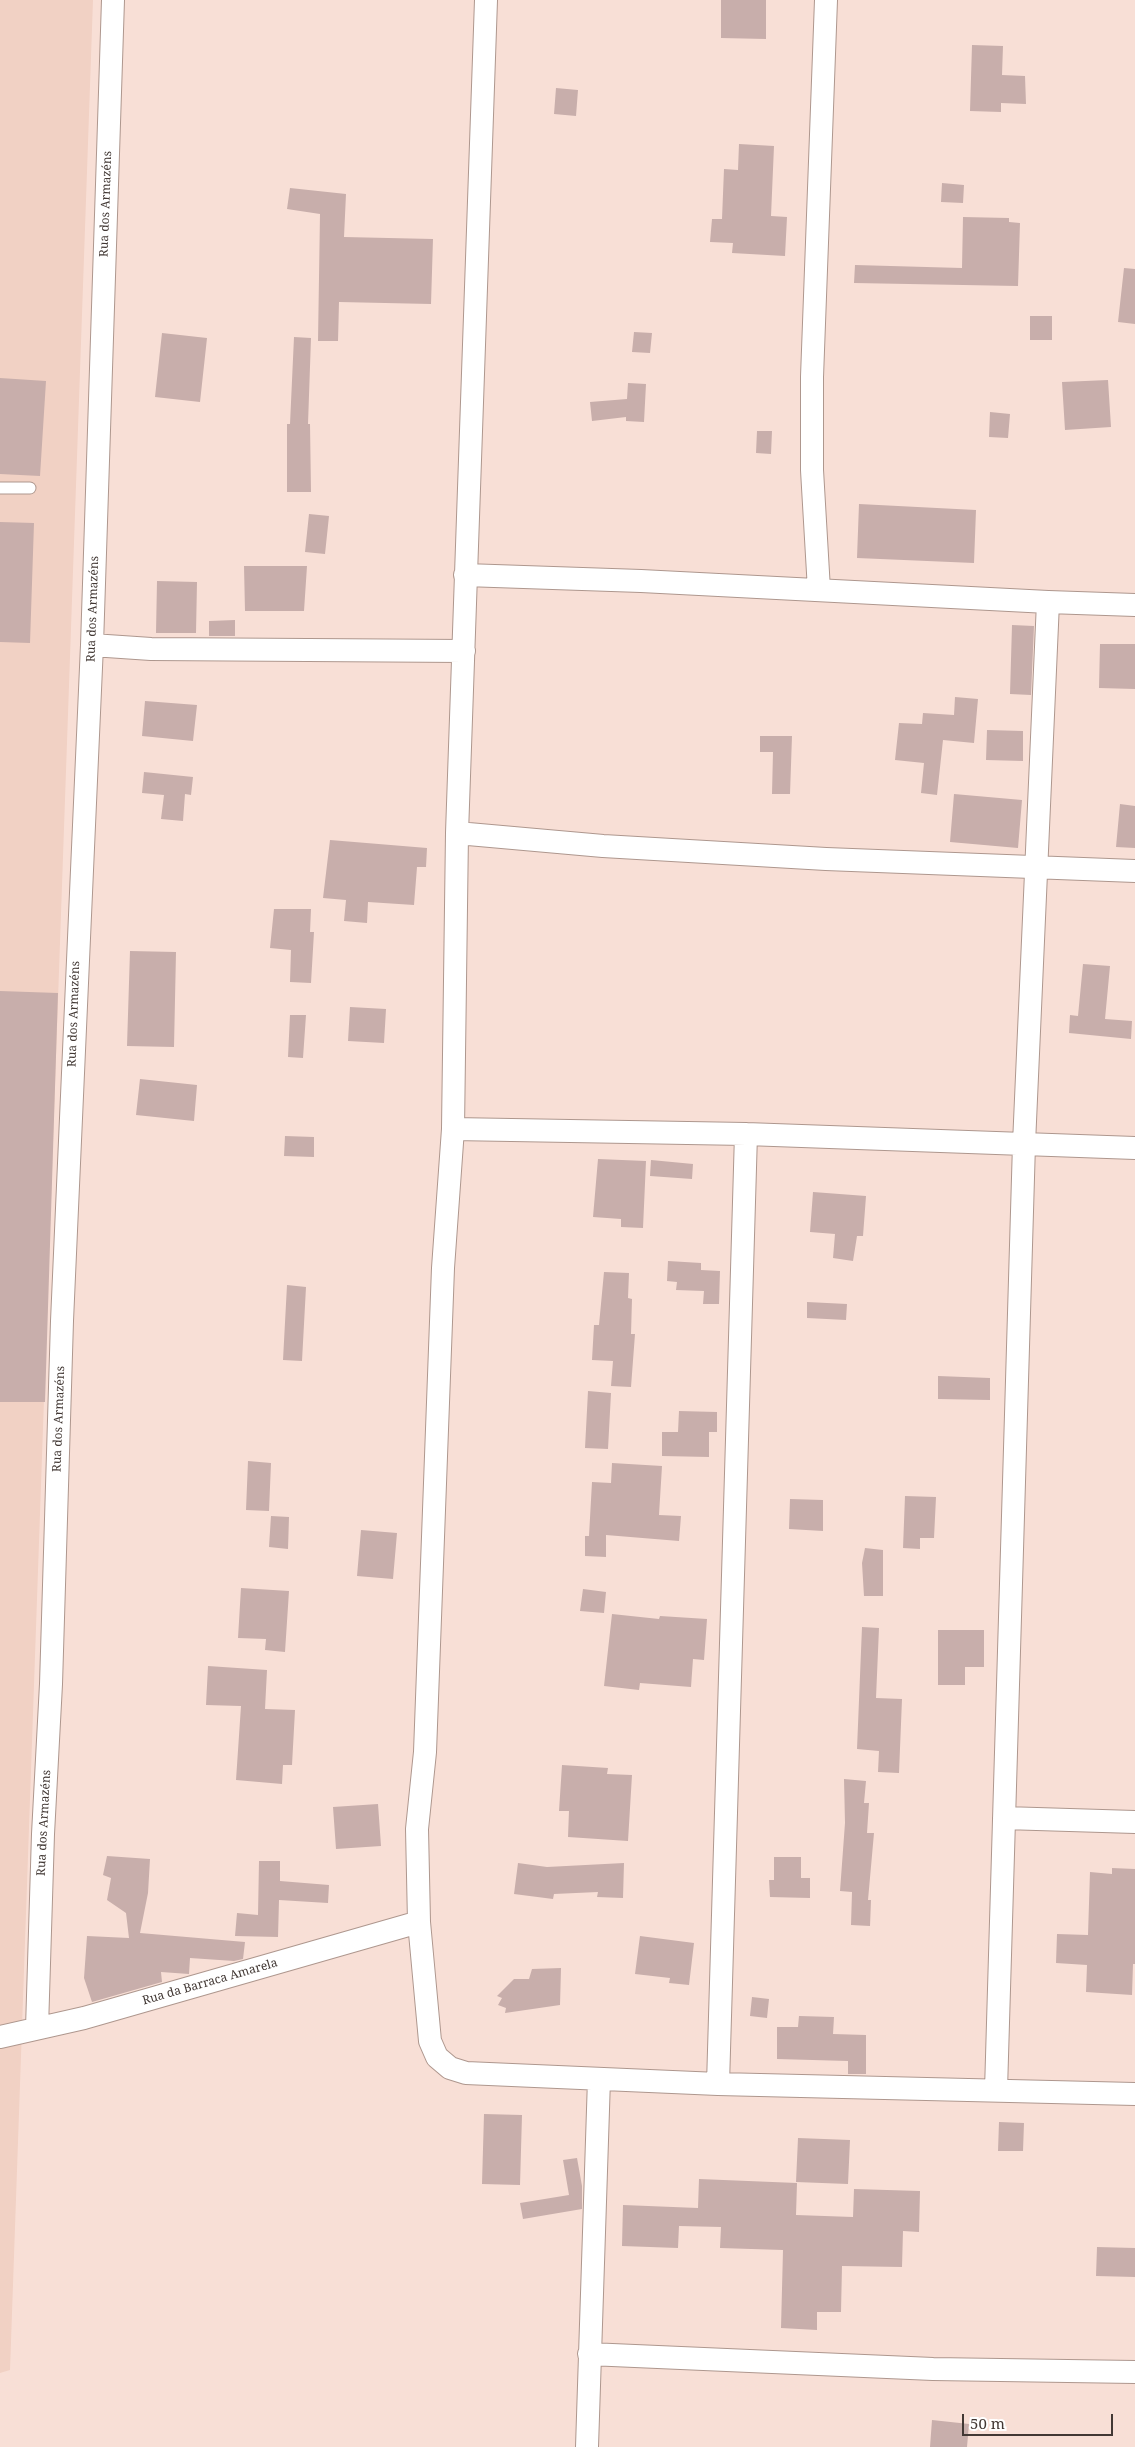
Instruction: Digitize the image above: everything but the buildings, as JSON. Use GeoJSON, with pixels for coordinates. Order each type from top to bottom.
{"type":"FeatureCollection","features":[{"type":"Feature","properties":{"kind":"street","name":"Rua dos Armazéns"},"geometry":{"type":"LineString","coordinates":[[37,2028],[43,1834],[52,1674],[62,1321],[92,645],[113,0]]}},
{"type":"Feature","properties":{"kind":"street"},"geometry":{"type":"LineString","coordinates":[[486,0],[457,834],[453,1129],[443,1268],[425,1752],[417,1829],[419,1922],[430,2041],[437,2057],[450,2068],[466,2073],[718,2084],[1135,2094]]}},
{"type":"Feature","properties":{"kind":"street"},"geometry":{"type":"LineString","coordinates":[[819,590],[812,470],[812,377],[826,0]]}},
{"type":"Feature","properties":{"kind":"street"},"geometry":{"type":"LineString","coordinates":[[465,575],[1135,605]]}},
{"type":"Feature","properties":{"kind":"street"},"geometry":{"type":"LineString","coordinates":[[996,2090],[1024,1144],[1048,602]]}},
{"type":"Feature","properties":{"kind":"street"},"geometry":{"type":"LineString","coordinates":[[92,645],[151,649],[464,651]]}},
{"type":"Feature","properties":{"kind":"street"},"geometry":{"type":"LineString","coordinates":[[457,834],[603,846],[1036,868],[1135,871]]}},
{"type":"Feature","properties":{"kind":"street"},"geometry":{"type":"LineString","coordinates":[[453,1129],[746,1134],[1135,1148]]}},
{"type":"Feature","properties":{"kind":"street"},"geometry":{"type":"LineString","coordinates":[[718,2084],[746,1134]]}},
{"type":"Feature","properties":{"kind":"street"},"geometry":{"type":"LineString","coordinates":[[1004,1818],[1135,1822]]}},
{"type":"Feature","properties":{"kind":"street","name":"Rua da Barraca Amarela"},"geometry":{"type":"LineString","coordinates":[[0,2037],[84,2018],[419,1922]]}},
{"type":"Feature","properties":{"kind":"street"},"geometry":{"type":"LineString","coordinates":[[587,2447],[599,2079]]}},
{"type":"Feature","properties":{"kind":"street"},"geometry":{"type":"LineString","coordinates":[[589,2354],[933,2369],[1135,2372]]}},
{"type":"Feature","properties":{"kind":"lane"},"geometry":{"type":"LineString","coordinates":[[0,488],[30,488]]}},
{"type":"Feature","properties":{"kind":"shaded area"},"geometry":{"type":"Polygon","coordinates":[[[0,0],[93,0],[10,2370],[0,2373],[0,0]]]}}]}
